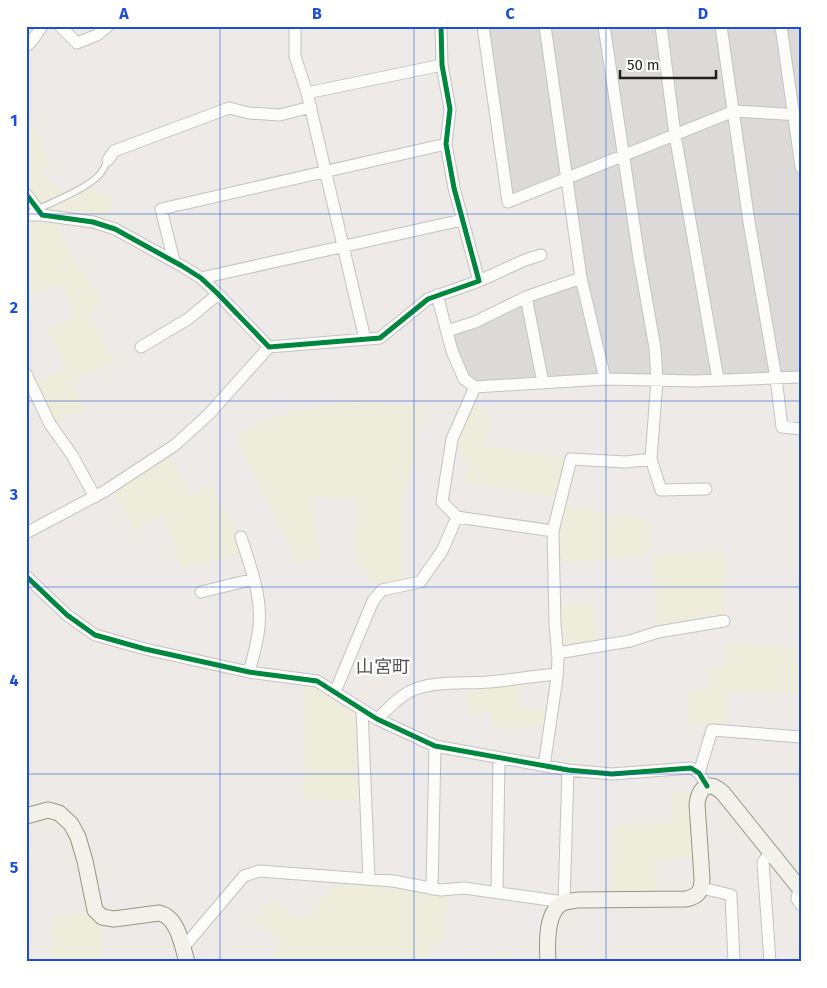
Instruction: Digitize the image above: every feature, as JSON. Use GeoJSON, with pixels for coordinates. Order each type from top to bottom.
{"type":"FeatureCollection","features":[{"type":"Feature","properties":{"kind":"street"},"geometry":{"type":"LineString","coordinates":[[26,46],[32,41],[42,26]]}},
{"type":"Feature","properties":{"kind":"street"},"geometry":{"type":"LineString","coordinates":[[60,26],[77,43],[97,35],[108,26]]}},
{"type":"Feature","properties":{"kind":"street"},"geometry":{"type":"LineString","coordinates":[[295,26],[295,56],[311,107],[365,339]]}},
{"type":"Feature","properties":{"kind":"street"},"geometry":{"type":"LineString","coordinates":[[441,26],[442,65],[450,109],[446,144],[454,188],[478,281]]}},
{"type":"Feature","properties":{"kind":"street"},"geometry":{"type":"LineString","coordinates":[[483,26],[508,202],[734,111],[797,114]]}},
{"type":"Feature","properties":{"kind":"street"},"geometry":{"type":"LineString","coordinates":[[545,26],[581,278],[605,379]]}},
{"type":"Feature","properties":{"kind":"street"},"geometry":{"type":"LineString","coordinates":[[604,26],[639,258],[655,348],[657,380],[651,459],[661,490],[706,489]]}},
{"type":"Feature","properties":{"kind":"street"},"geometry":{"type":"LineString","coordinates":[[660,26],[675,135],[718,379]]}},
{"type":"Feature","properties":{"kind":"street"},"geometry":{"type":"LineString","coordinates":[[721,26],[749,222],[776,378],[782,427],[801,429]]}},
{"type":"Feature","properties":{"kind":"street"},"geometry":{"type":"LineString","coordinates":[[780,26],[797,114],[801,167]]}},
{"type":"Feature","properties":{"kind":"street"},"geometry":{"type":"LineString","coordinates":[[307,93],[442,65]]}},
{"type":"Feature","properties":{"kind":"street"},"geometry":{"type":"LineString","coordinates":[[108,160],[114,151],[229,108],[248,113],[280,115],[311,107]]}},
{"type":"Feature","properties":{"kind":"street"},"geometry":{"type":"LineString","coordinates":[[174,261],[162,209],[446,144]]}},
{"type":"Feature","properties":{"kind":"street"},"geometry":{"type":"LineString","coordinates":[[26,194],[40,212]]}},
{"type":"Feature","properties":{"kind":"street"},"geometry":{"type":"LineString","coordinates":[[26,215],[40,212],[93,222],[115,229],[174,261],[201,278],[268,347]]}},
{"type":"Feature","properties":{"kind":"street"},"geometry":{"type":"LineString","coordinates":[[201,278],[462,220]]}},
{"type":"Feature","properties":{"kind":"street"},"geometry":{"type":"LineString","coordinates":[[26,533],[95,496],[175,445],[209,414],[268,347],[380,338],[428,299],[541,255]]}},
{"type":"Feature","properties":{"kind":"street"},"geometry":{"type":"LineString","coordinates":[[447,331],[475,322],[526,297],[581,278]]}},
{"type":"Feature","properties":{"kind":"street"},"geometry":{"type":"LineString","coordinates":[[142,346],[188,319],[218,294]]}},
{"type":"Feature","properties":{"kind":"street"},"geometry":{"type":"LineString","coordinates":[[437,295],[452,351],[464,379],[475,387],[605,379],[801,378]]}},
{"type":"Feature","properties":{"kind":"street"},"geometry":{"type":"LineString","coordinates":[[526,297],[543,383]]}},
{"type":"Feature","properties":{"kind":"street"},"geometry":{"type":"LineString","coordinates":[[26,374],[50,424],[72,455],[95,496]]}},
{"type":"Feature","properties":{"kind":"street"},"geometry":{"type":"LineString","coordinates":[[475,387],[452,439],[442,502],[458,518],[553,531]]}},
{"type":"Feature","properties":{"kind":"street"},"geometry":{"type":"LineString","coordinates":[[544,766],[557,674],[554,624],[553,531],[570,459],[626,462],[651,459]]}},
{"type":"Feature","properties":{"kind":"street"},"geometry":{"type":"LineString","coordinates":[[335,692],[373,601],[382,590],[420,582],[442,551],[458,518]]}},
{"type":"Feature","properties":{"kind":"street"},"geometry":{"type":"LineString","coordinates":[[241,537],[258,598],[259,626],[249,672]]}},
{"type":"Feature","properties":{"kind":"street"},"geometry":{"type":"LineString","coordinates":[[26,576],[68,615],[94,635],[145,649],[249,672],[317,681],[377,719],[435,746],[568,770],[612,774],[691,768],[703,779],[723,792],[800,889],[797,899],[801,905]]}},
{"type":"Feature","properties":{"kind":"street"},"geometry":{"type":"LineString","coordinates":[[201,592],[254,579]]}},
{"type":"Feature","properties":{"kind":"street"},"geometry":{"type":"LineString","coordinates":[[557,653],[630,641],[658,632],[724,621]]}},
{"type":"Feature","properties":{"kind":"street"},"geometry":{"type":"LineString","coordinates":[[377,719],[410,691],[422,687],[557,674]]}},
{"type":"Feature","properties":{"kind":"street"},"geometry":{"type":"LineString","coordinates":[[362,710],[369,880]]}},
{"type":"Feature","properties":{"kind":"street"},"geometry":{"type":"LineString","coordinates":[[185,955],[244,876],[266,871],[392,881],[441,890],[464,888],[564,902],[577,900],[686,899],[694,897],[702,888],[696,804],[703,779],[712,730],[801,737]]}},
{"type":"Feature","properties":{"kind":"street"},"geometry":{"type":"LineString","coordinates":[[432,889],[435,746]]}},
{"type":"Feature","properties":{"kind":"street"},"geometry":{"type":"LineString","coordinates":[[497,893],[499,758]]}},
{"type":"Feature","properties":{"kind":"street"},"geometry":{"type":"LineString","coordinates":[[548,962],[547,947],[551,918],[564,902],[568,770]]}},
{"type":"Feature","properties":{"kind":"street"},"geometry":{"type":"LineString","coordinates":[[26,816],[48,810],[59,813],[71,824],[85,860],[95,910],[102,917],[114,919],[159,913],[165,914],[171,919],[185,955]]}},
{"type":"Feature","properties":{"kind":"street"},"geometry":{"type":"LineString","coordinates":[[770,962],[763,862],[771,852]]}},
{"type":"Feature","properties":{"kind":"street"},"geometry":{"type":"LineString","coordinates":[[702,888],[731,895],[734,962]]}},
{"type":"Feature","properties":{"kind":"lane"},"geometry":{"type":"LineString","coordinates":[[40,212],[89,183],[100,174],[108,160]]}},
{"type":"Feature","properties":{"kind":"shaded area"},"geometry":{"type":"Polygon","coordinates":[[[483,26],[801,26],[801,377],[475,387],[464,379],[447,331],[581,278],[567,179],[508,202],[483,26]]]}},
{"type":"Feature","properties":{"kind":"shaded area"},"geometry":{"type":"Polygon","coordinates":[[[26,108],[51,163],[39,170],[65,195],[86,184],[112,199],[105,226],[53,217],[70,251],[104,303],[88,313],[115,364],[72,380],[86,409],[50,424],[30,382],[67,370],[48,328],[75,317],[61,283],[26,296],[26,265],[29,263],[26,256],[26,215],[42,215],[26,194],[26,108]]]}},
{"type":"Feature","properties":{"kind":"shaded area"},"geometry":{"type":"Polygon","coordinates":[[[355,400],[426,408],[402,500],[404,585],[382,590],[354,558],[358,500],[312,497],[320,557],[297,564],[236,436],[274,416],[355,400]]]}},
{"type":"Feature","properties":{"kind":"shaded area"},"geometry":{"type":"Polygon","coordinates":[[[469,400],[495,421],[482,445],[571,459],[561,499],[462,481],[470,466],[452,439],[469,400]]]}},
{"type":"Feature","properties":{"kind":"shaded area"},"geometry":{"type":"Polygon","coordinates":[[[164,452],[192,495],[209,484],[241,537],[246,553],[181,568],[164,514],[136,531],[111,487],[164,452]]]}},
{"type":"Feature","properties":{"kind":"shaded area"},"geometry":{"type":"Polygon","coordinates":[[[559,505],[649,519],[651,556],[554,563],[559,505]]]}},
{"type":"Feature","properties":{"kind":"shaded area"},"geometry":{"type":"Polygon","coordinates":[[[725,551],[724,621],[658,632],[651,556],[725,551]]]}},
{"type":"Feature","properties":{"kind":"shaded area"},"geometry":{"type":"Polygon","coordinates":[[[554,604],[595,605],[598,646],[557,653],[554,604]]]}},
{"type":"Feature","properties":{"kind":"shaded area"},"geometry":{"type":"Polygon","coordinates":[[[727,642],[796,648],[794,662],[801,663],[801,694],[729,690],[726,727],[688,724],[688,691],[710,688],[711,665],[725,666],[727,642]]]}},
{"type":"Feature","properties":{"kind":"shaded area"},"geometry":{"type":"Polygon","coordinates":[[[516,678],[521,708],[552,711],[550,726],[493,729],[491,711],[469,716],[467,682],[516,678]]]}},
{"type":"Feature","properties":{"kind":"shaded area"},"geometry":{"type":"Polygon","coordinates":[[[305,680],[362,709],[366,800],[303,799],[305,680]]]}},
{"type":"Feature","properties":{"kind":"shaded area"},"geometry":{"type":"Polygon","coordinates":[[[673,791],[691,791],[690,819],[693,856],[658,861],[655,890],[611,893],[610,826],[671,823],[673,791]]]}},
{"type":"Feature","properties":{"kind":"shaded area"},"geometry":{"type":"Polygon","coordinates":[[[341,877],[450,890],[442,943],[432,943],[428,962],[266,962],[280,941],[253,921],[271,897],[303,921],[341,877]]]}},
{"type":"Feature","properties":{"kind":"shaded area"},"geometry":{"type":"Polygon","coordinates":[[[95,910],[102,917],[102,960],[51,959],[52,917],[95,910]]]}},
{"type":"Feature","properties":{"kind":"shaded area"},"geometry":{"type":"Polygon","coordinates":[[[512,953],[512,962],[450,962],[450,959],[512,953]]]}},
{"type":"Feature","properties":{"kind":"cycle path"},"geometry":{"type":"LineString","coordinates":[[26,194],[42,215],[93,222],[115,229],[182,266],[201,278],[269,347],[380,338],[428,299],[479,281],[454,188],[446,144],[450,109],[442,65],[441,26]]}},
{"type":"Feature","properties":{"kind":"cycle path"},"geometry":{"type":"LineString","coordinates":[[26,576],[67,615],[95,635],[145,649],[249,672],[317,681],[377,719],[435,746],[568,770],[612,774],[691,768],[699,773],[707,786]]}},
{"type":"Feature","properties":{"kind":"district","name":"山宮町"},"geometry":{"type":"Point","coordinates":[383,667]}}]}
